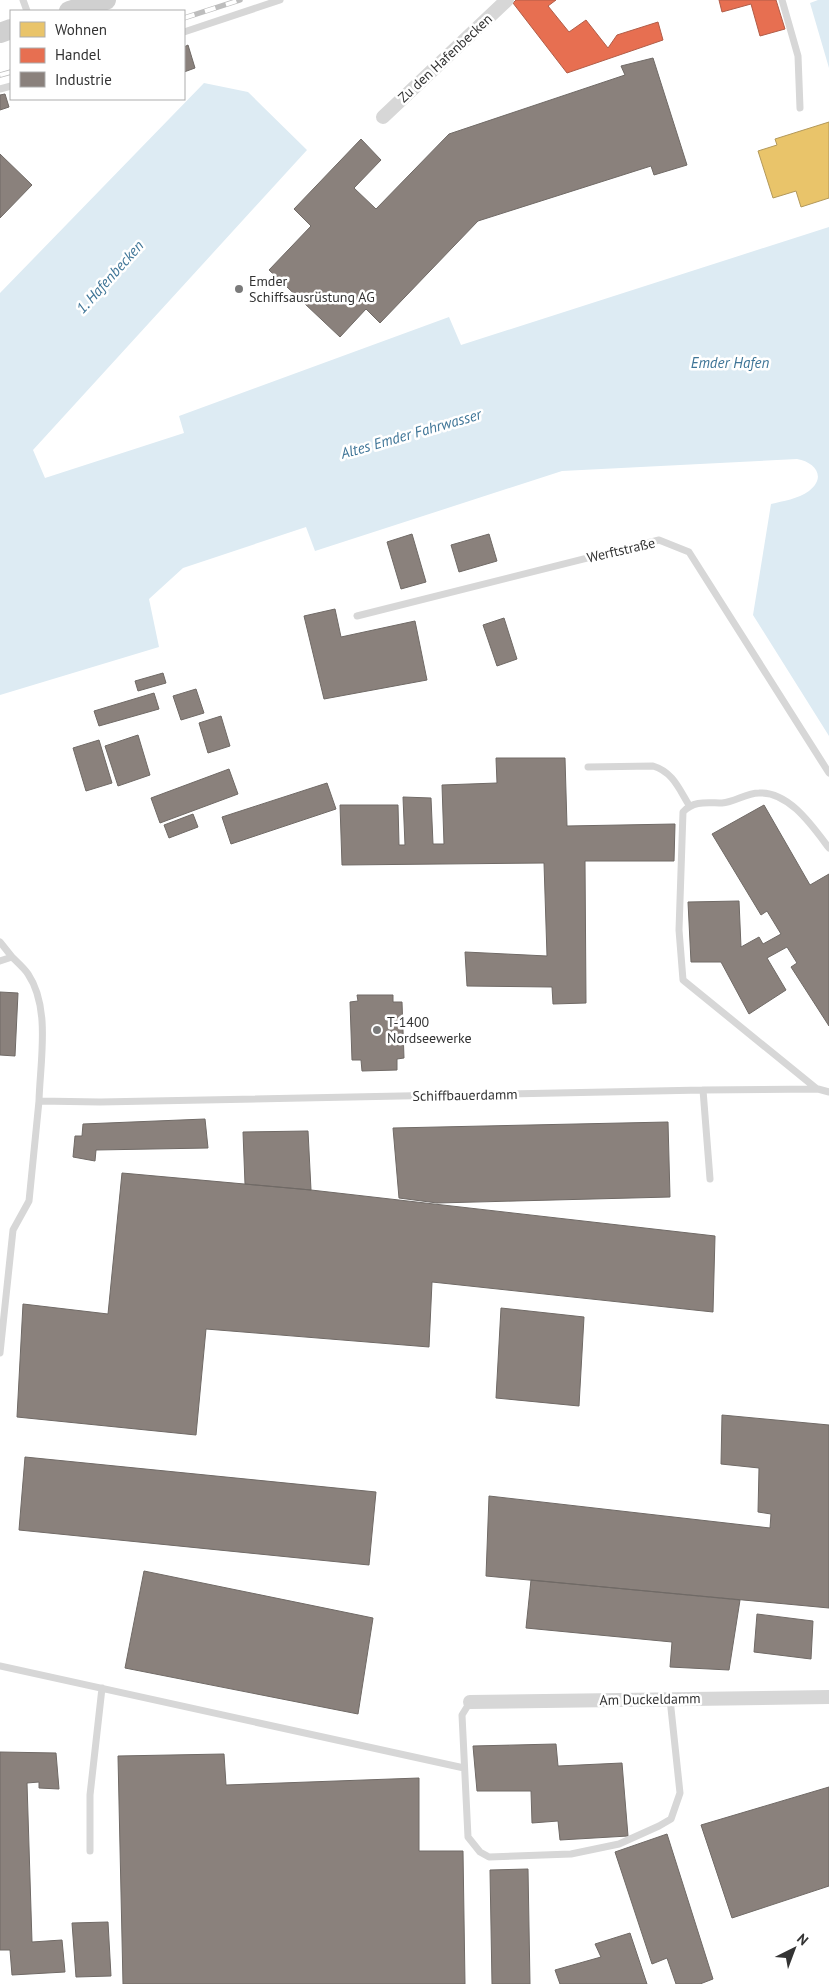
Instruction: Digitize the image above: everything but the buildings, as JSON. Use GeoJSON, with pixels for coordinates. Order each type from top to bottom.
{"type":"FeatureCollection","features":[{"type":"Feature","properties":{"kind":"main road"},"geometry":{"type":"LineString","coordinates":[[73,10],[106,0]]}},
{"type":"Feature","properties":{"kind":"street","name":"Zu den Hafenbecken"},"geometry":{"type":"LineString","coordinates":[[383,117],[507,0]]}},
{"type":"Feature","properties":{"kind":"street","name":"Am Duckeldamm"},"geometry":{"type":"LineString","coordinates":[[470,1702],[829,1697]]}},
{"type":"Feature","properties":{"kind":"lane"},"geometry":{"type":"LineString","coordinates":[[185,32],[280,0]]}},
{"type":"Feature","properties":{"kind":"lane"},"geometry":{"type":"LineString","coordinates":[[782,0],[798,56],[800,108]]}},
{"type":"Feature","properties":{"kind":"lane","name":"Werftstraße"},"geometry":{"type":"LineString","coordinates":[[357,616],[659,540],[689,552],[829,773]]}},
{"type":"Feature","properties":{"kind":"lane"},"geometry":{"type":"LineString","coordinates":[[588,767],[654,766],[663,769],[671,774],[689,805]]}},
{"type":"Feature","properties":{"kind":"lane"},"geometry":{"type":"LineString","coordinates":[[818,1089],[683,980],[679,930],[683,812],[689,805],[725,803],[750,794],[771,794],[794,808],[814,828],[829,848]]}},
{"type":"Feature","properties":{"kind":"lane"},"geometry":{"type":"LineString","coordinates":[[0,942],[28,974],[38,993],[42,1019],[38,1100],[29,1201],[13,1230],[0,1352]]}},
{"type":"Feature","properties":{"kind":"lane"},"geometry":{"type":"LineString","coordinates":[[0,961],[12,957]]}},
{"type":"Feature","properties":{"kind":"lane","name":"Schiffbauerdamm"},"geometry":{"type":"LineString","coordinates":[[38,1100],[100,1102],[703,1090],[818,1089],[829,1092]]}},
{"type":"Feature","properties":{"kind":"lane"},"geometry":{"type":"LineString","coordinates":[[703,1090],[710,1179]]}},
{"type":"Feature","properties":{"kind":"lane"},"geometry":{"type":"LineString","coordinates":[[0,1666],[464,1768]]}},
{"type":"Feature","properties":{"kind":"lane"},"geometry":{"type":"LineString","coordinates":[[90,1851],[90,1795],[102,1688]]}},
{"type":"Feature","properties":{"kind":"lane"},"geometry":{"type":"LineString","coordinates":[[470,1702],[462,1715],[468,1837],[480,1852],[489,1857],[571,1854],[619,1844],[660,1826],[671,1819],[680,1793],[670,1699]]}},
{"type":"Feature","properties":{"kind":"water"},"geometry":{"type":"Polygon","coordinates":[[[818,0],[829,0],[829,68],[810,3],[818,0]]]}},
{"type":"Feature","properties":{"kind":"water","name":"Emder Hafen"},"geometry":{"type":"Polygon","coordinates":[[[204,83],[248,92],[307,150],[33,450],[45,478],[184,433],[179,416],[449,317],[461,345],[829,227],[829,736],[753,615],[771,504],[805,494],[817,481],[818,476],[813,467],[809,463],[797,459],[562,471],[315,551],[306,527],[183,568],[149,599],[159,647],[0,695],[0,293],[204,83]]]}},
{"type":"Feature","properties":{"kind":"railway"},"geometry":{"type":"LineString","coordinates":[[185,18],[240,0]]}},
{"type":"Feature","properties":{"kind":"railway"},"geometry":{"type":"LineString","coordinates":[[0,75],[10,72]]}},
{"type":"Feature","properties":{"kind":"place","name":"Emder Schiffsausrüstung AG"},"geometry":{"type":"Point","coordinates":[239,289]}},
{"type":"Feature","properties":{"kind":"place","name":"T-1400 Nordseewerke"},"geometry":{"type":"Point","coordinates":[377,1030]}},
{"type":"Feature","properties":{"kind":"water label","name":"1. Hafenbecken"},"geometry":{"type":"Point","coordinates":[110,277]}},
{"type":"Feature","properties":{"kind":"water label","name":"Altes Emder Fahrwasser"},"geometry":{"type":"Point","coordinates":[411,434]}}]}
